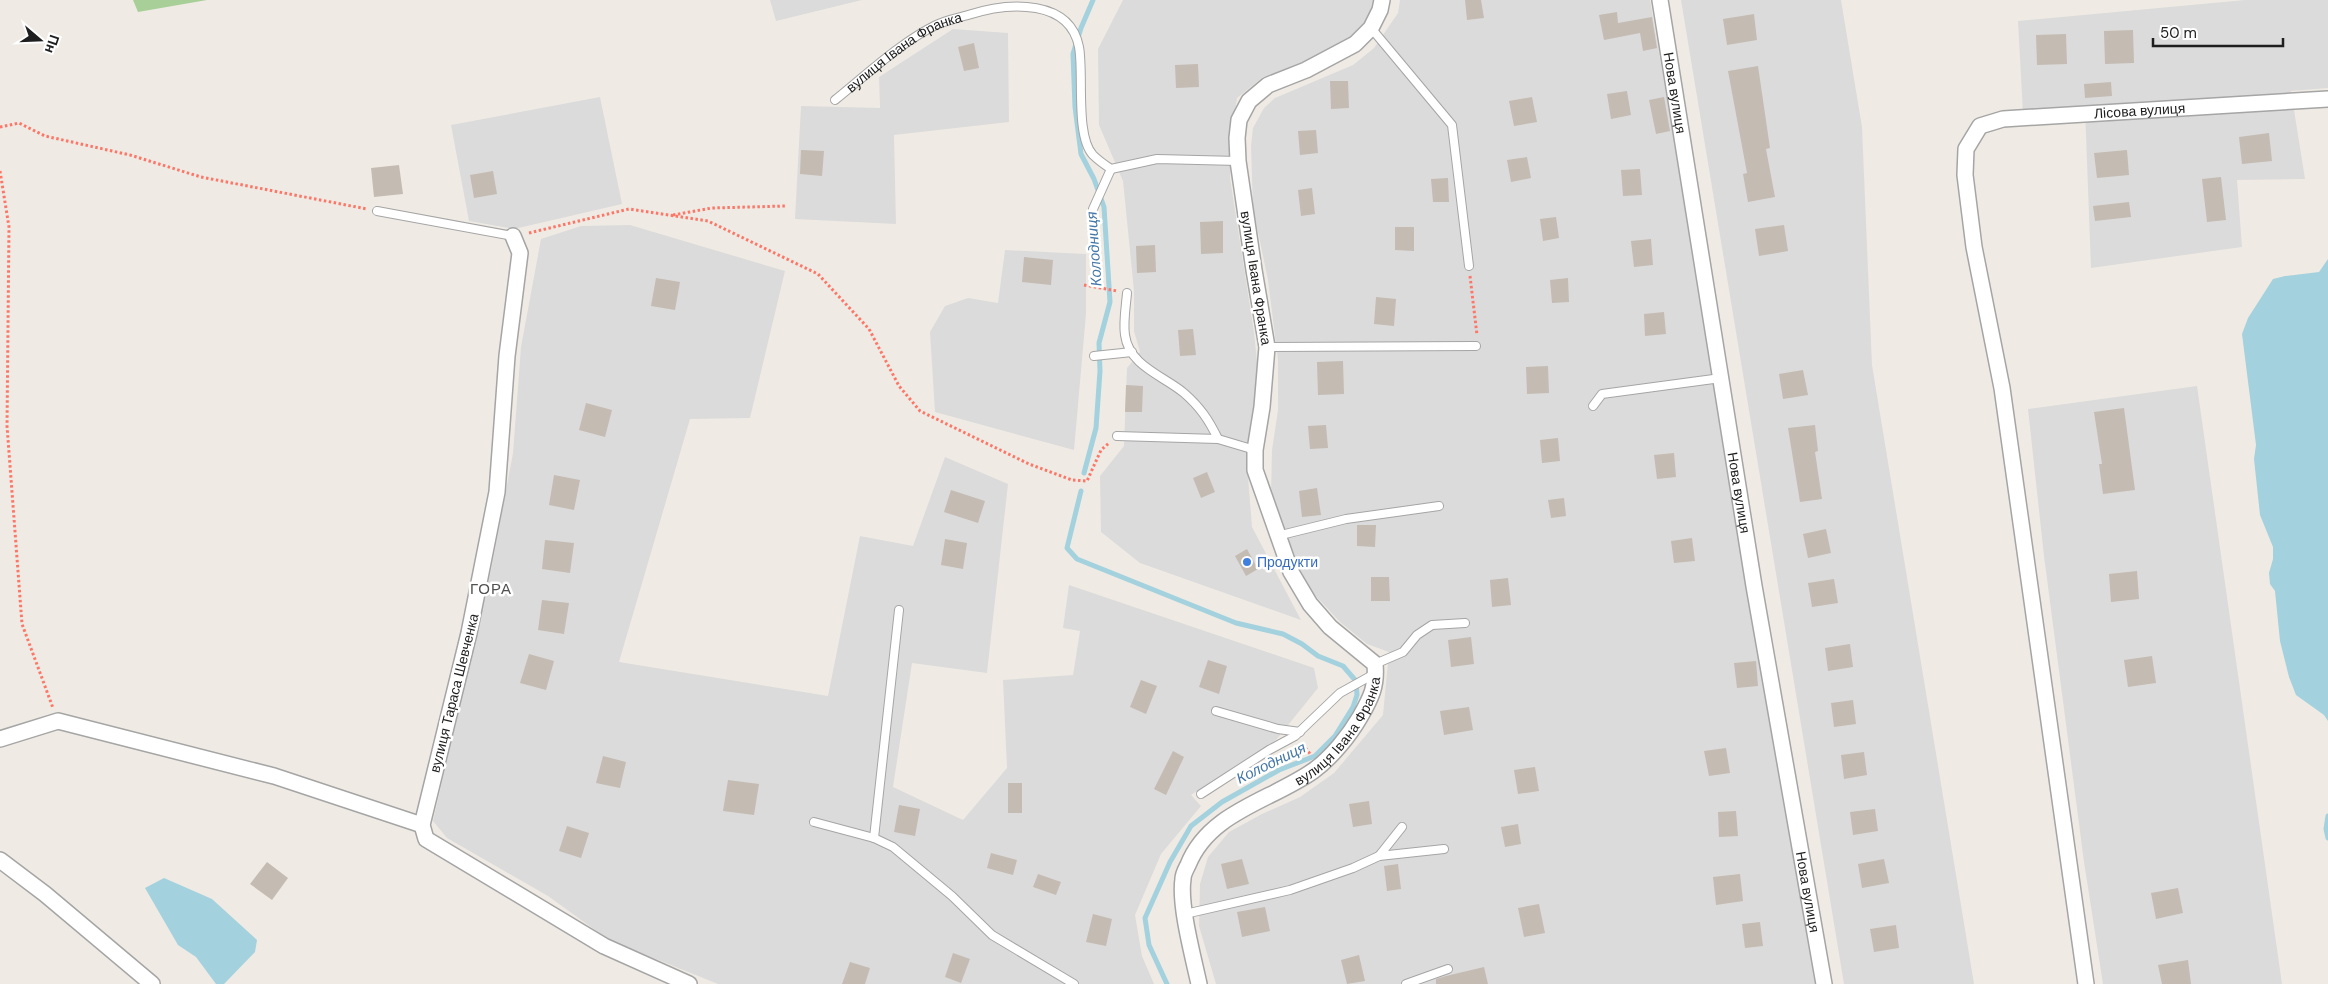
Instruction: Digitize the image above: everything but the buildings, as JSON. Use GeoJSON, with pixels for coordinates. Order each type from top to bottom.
{"type":"FeatureCollection","features":[{"type":"Feature","properties":{"kind":"street","name":"вулиця Івана Франка"},"geometry":{"type":"LineString","coordinates":[[1199,984],[1185,914],[1183,879],[1190,858],[1205,835],[1233,814],[1273,795],[1319,765],[1339,746],[1371,699],[1377,680],[1373,671],[1310,604],[1291,572],[1255,470],[1255,450],[1262,407],[1267,347],[1238,161],[1239,120],[1249,101],[1268,85],[1306,70],[1356,44],[1371,28],[1380,10],[1382,0]]}},
{"type":"Feature","properties":{"kind":"street","name":"Нова вулиця"},"geometry":{"type":"LineString","coordinates":[[1660,0],[1756,596],[1824,984]]}},
{"type":"Feature","properties":{"kind":"street","name":"Лісова вулиця"},"geometry":{"type":"LineString","coordinates":[[2086,984],[2003,398],[1974,247],[1965,174],[1966,149],[1980,126],[2003,119],[2328,99]]}},
{"type":"Feature","properties":{"kind":"street","name":"вулиця Тараса Шевченка"},"geometry":{"type":"LineString","coordinates":[[422,826],[469,633],[497,492],[507,356],[520,253],[514,236]]}},
{"type":"Feature","properties":{"kind":"street"},"geometry":{"type":"LineString","coordinates":[[0,739],[58,721],[274,776],[422,826],[426,840],[604,946],[689,984]]}},
{"type":"Feature","properties":{"kind":"street"},"geometry":{"type":"LineString","coordinates":[[0,860],[45,894],[152,984]]}},
{"type":"Feature","properties":{"kind":"lane","name":"вулиця Івана Франка"},"geometry":{"type":"LineString","coordinates":[[835,100],[892,55],[936,25],[989,8],[1024,3],[1042,3],[1056,7],[1067,16],[1074,28],[1079,47],[1082,126],[1092,154],[1111,169]]}},
{"type":"Feature","properties":{"kind":"lane"},"geometry":{"type":"LineString","coordinates":[[1371,28],[1452,125],[1469,266]]}},
{"type":"Feature","properties":{"kind":"lane"},"geometry":{"type":"LineString","coordinates":[[1094,209],[1111,169],[1158,159],[1238,161]]}},
{"type":"Feature","properties":{"kind":"lane"},"geometry":{"type":"LineString","coordinates":[[377,211],[514,236]]}},
{"type":"Feature","properties":{"kind":"lane"},"geometry":{"type":"LineString","coordinates":[[1127,293],[1125,336],[1132,352],[1148,370],[1183,392],[1208,417],[1218,439]]}},
{"type":"Feature","properties":{"kind":"lane"},"geometry":{"type":"LineString","coordinates":[[1267,347],[1476,346]]}},
{"type":"Feature","properties":{"kind":"lane"},"geometry":{"type":"LineString","coordinates":[[1094,356],[1132,352]]}},
{"type":"Feature","properties":{"kind":"lane"},"geometry":{"type":"LineString","coordinates":[[1593,406],[1602,394],[1720,378]]}},
{"type":"Feature","properties":{"kind":"lane"},"geometry":{"type":"LineString","coordinates":[[1117,436],[1218,439],[1255,450]]}},
{"type":"Feature","properties":{"kind":"lane"},"geometry":{"type":"LineString","coordinates":[[1277,536],[1346,519],[1439,506]]}},
{"type":"Feature","properties":{"kind":"lane"},"geometry":{"type":"LineString","coordinates":[[874,838],[900,610]]}},
{"type":"Feature","properties":{"kind":"lane"},"geometry":{"type":"LineString","coordinates":[[1201,794],[1297,734],[1340,693],[1403,652],[1417,635],[1432,625],[1466,623]]}},
{"type":"Feature","properties":{"kind":"lane"},"geometry":{"type":"LineString","coordinates":[[1216,711],[1297,734]]}},
{"type":"Feature","properties":{"kind":"lane"},"geometry":{"type":"LineString","coordinates":[[814,822],[874,838],[893,847],[952,896],[992,935],[1074,984]]}},
{"type":"Feature","properties":{"kind":"lane"},"geometry":{"type":"LineString","coordinates":[[1379,856],[1402,827]]}},
{"type":"Feature","properties":{"kind":"lane"},"geometry":{"type":"LineString","coordinates":[[1185,914],[1290,890],[1353,868],[1379,856],[1444,849]]}},
{"type":"Feature","properties":{"kind":"lane"},"geometry":{"type":"LineString","coordinates":[[1406,984],[1448,969]]}},
{"type":"Feature","properties":{"kind":"path"},"geometry":{"type":"LineString","coordinates":[[0,127],[18,123],[44,136],[130,154],[201,177],[377,211]]}},
{"type":"Feature","properties":{"kind":"path"},"geometry":{"type":"LineString","coordinates":[[0,170],[9,227],[7,426],[22,624],[58,721]]}},
{"type":"Feature","properties":{"kind":"path"},"geometry":{"type":"LineString","coordinates":[[670,216],[712,208],[786,206]]}},
{"type":"Feature","properties":{"kind":"path"},"geometry":{"type":"LineString","coordinates":[[514,236],[629,209],[708,221],[818,274],[869,329],[899,386],[920,411],[970,433],[1029,464],[1072,480],[1087,481],[1101,450],[1117,436]]}},
{"type":"Feature","properties":{"kind":"path"},"geometry":{"type":"LineString","coordinates":[[1469,266],[1476,346]]}},
{"type":"Feature","properties":{"kind":"path"},"geometry":{"type":"LineString","coordinates":[[1084,285],[1127,293]]}},
{"type":"Feature","properties":{"kind":"path"},"geometry":{"type":"LineString","coordinates":[[1297,734],[1319,765]]}},
{"type":"Feature","properties":{"kind":"shaded area"},"geometry":{"type":"Polygon","coordinates":[[[770,0],[862,0],[776,21],[770,0]]]}},
{"type":"Feature","properties":{"kind":"shaded area"},"geometry":{"type":"Polygon","coordinates":[[[1123,0],[1373,0],[1370,15],[1356,36],[1305,62],[1263,77],[1237,98],[1231,137],[1230,178],[1254,332],[1259,381],[1252,415],[1247,464],[1252,527],[1301,620],[1140,563],[1101,532],[1100,476],[1124,446],[1127,368],[1140,352],[1134,331],[1134,291],[1123,181],[1099,125],[1098,49],[1123,0]]]}},
{"type":"Feature","properties":{"kind":"shaded area"},"geometry":{"type":"Polygon","coordinates":[[[1400,0],[1650,0],[1817,984],[1216,984],[1199,926],[1200,884],[1208,857],[1229,832],[1262,814],[1300,797],[1334,773],[1383,715],[1389,652],[1367,644],[1340,622],[1313,593],[1290,552],[1271,494],[1272,450],[1278,410],[1278,360],[1268,280],[1253,208],[1251,146],[1253,128],[1264,108],[1275,98],[1353,65],[1374,48],[1398,13],[1400,0]]]}},
{"type":"Feature","properties":{"kind":"shaded area"},"geometry":{"type":"Polygon","coordinates":[[[1681,0],[1841,0],[1862,127],[1872,365],[1974,984],[1844,984],[1681,0]]]}},
{"type":"Feature","properties":{"kind":"shaded area"},"geometry":{"type":"Polygon","coordinates":[[[2245,0],[2328,0],[2328,88],[2291,91],[2305,179],[2237,180],[2242,247],[2091,268],[2085,108],[2023,114],[2018,21],[2245,0]]]}},
{"type":"Feature","properties":{"kind":"shaded area"},"geometry":{"type":"Polygon","coordinates":[[[953,29],[1008,33],[1009,122],[894,135],[896,224],[795,219],[801,106],[880,108],[879,77],[953,29]]]}},
{"type":"Feature","properties":{"kind":"shaded area"},"geometry":{"type":"Polygon","coordinates":[[[600,97],[622,204],[514,229],[469,221],[451,125],[600,97]]]}},
{"type":"Feature","properties":{"kind":"shaded area"},"geometry":{"type":"Polygon","coordinates":[[[630,225],[785,271],[750,418],[690,419],[619,662],[828,696],[860,536],[913,546],[945,457],[1008,484],[987,673],[912,663],[893,787],[963,820],[1007,768],[1003,680],[1073,675],[1080,631],[1063,628],[1069,585],[1314,668],[1318,688],[1276,740],[1191,795],[1201,806],[1161,854],[1135,915],[1142,956],[1154,984],[718,984],[609,940],[548,896],[447,838],[433,821],[491,570],[513,453],[521,347],[541,239],[581,226],[630,225]]]}},
{"type":"Feature","properties":{"kind":"shaded area"},"geometry":{"type":"Polygon","coordinates":[[[1005,250],[1086,254],[1086,314],[1074,450],[935,412],[930,332],[945,306],[968,298],[998,303],[1005,250]]]}},
{"type":"Feature","properties":{"kind":"shaded area"},"geometry":{"type":"Polygon","coordinates":[[[2197,386],[2282,984],[2103,984],[2084,862],[2044,556],[2028,409],[2197,386]]]}},
{"type":"Feature","properties":{"kind":"green space"},"geometry":{"type":"Polygon","coordinates":[[[133,0],[207,0],[138,12],[133,0]]]}},
{"type":"Feature","properties":{"kind":"water"},"geometry":{"type":"Polygon","coordinates":[[[2328,259],[2328,721],[2324,715],[2296,695],[2289,677],[2280,641],[2275,591],[2270,584],[2269,573],[2273,559],[2273,547],[2260,515],[2254,459],[2256,445],[2242,334],[2248,318],[2273,279],[2319,272],[2328,259]]]}},
{"type":"Feature","properties":{"kind":"water"},"geometry":{"type":"Polygon","coordinates":[[[164,878],[212,899],[257,940],[255,952],[224,984],[216,984],[196,957],[178,945],[145,888],[164,878]]]}},
{"type":"Feature","properties":{"kind":"waterway","name":"Колодниця"},"geometry":{"type":"LineString","coordinates":[[1084,473],[1096,428],[1100,371],[1099,343],[1110,302],[1104,207],[1094,179],[1081,154],[1075,107],[1073,54],[1081,28],[1093,0]]}},
{"type":"Feature","properties":{"kind":"waterway","name":"Колодниця"},"geometry":{"type":"LineString","coordinates":[[1081,491],[1067,548],[1077,559],[1236,623],[1283,634],[1302,644],[1318,656],[1343,666],[1356,681],[1357,695],[1353,707],[1335,736],[1315,756],[1279,770],[1222,802],[1191,826],[1170,862],[1145,918],[1149,945],[1167,984]]}},
{"type":"Feature","properties":{"kind":"waterway"},"geometry":{"type":"LineString","coordinates":[[2328,816],[2326,829],[2328,838]]}},
{"type":"Feature","properties":{"kind":"place","name":"Продукти"},"geometry":{"type":"Point","coordinates":[1247,562]}},
{"type":"Feature","properties":{"kind":"district","name":"ГОРА"},"geometry":{"type":"Point","coordinates":[491,589]}}]}
